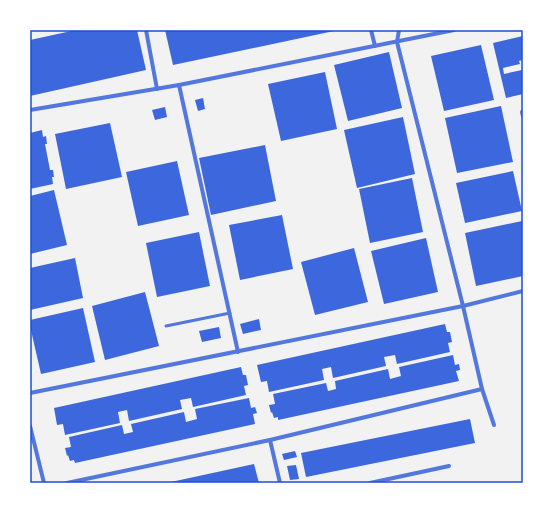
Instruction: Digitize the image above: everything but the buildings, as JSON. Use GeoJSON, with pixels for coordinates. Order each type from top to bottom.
{"type":"FeatureCollection","features":[{"type":"Feature","properties":{"kind":"street"},"geometry":{"type":"LineString","coordinates":[[146,30],[157,89]]}},
{"type":"Feature","properties":{"kind":"street"},"geometry":{"type":"LineString","coordinates":[[371,30],[375,46]]}},
{"type":"Feature","properties":{"kind":"street"},"geometry":{"type":"LineString","coordinates":[[399,30],[397,42],[463,306],[482,389],[494,425]]}},
{"type":"Feature","properties":{"kind":"street"},"geometry":{"type":"LineString","coordinates":[[30,110],[179,85],[454,30]]}},
{"type":"Feature","properties":{"kind":"street"},"geometry":{"type":"LineString","coordinates":[[179,85],[238,352]]}},
{"type":"Feature","properties":{"kind":"street"},"geometry":{"type":"LineString","coordinates":[[30,393],[463,306],[523,291]]}},
{"type":"Feature","properties":{"kind":"street"},"geometry":{"type":"LineString","coordinates":[[67,483],[270,440],[482,389]]}},
{"type":"Feature","properties":{"kind":"street"},"geometry":{"type":"LineString","coordinates":[[30,426],[44,483]]}},
{"type":"Feature","properties":{"kind":"street"},"geometry":{"type":"LineString","coordinates":[[270,440],[280,483]]}},
{"type":"Feature","properties":{"kind":"street"},"geometry":{"type":"LineString","coordinates":[[370,483],[449,466]]}},
{"type":"Feature","properties":{"kind":"lane"},"geometry":{"type":"LineString","coordinates":[[166,326],[230,313]]}}]}
